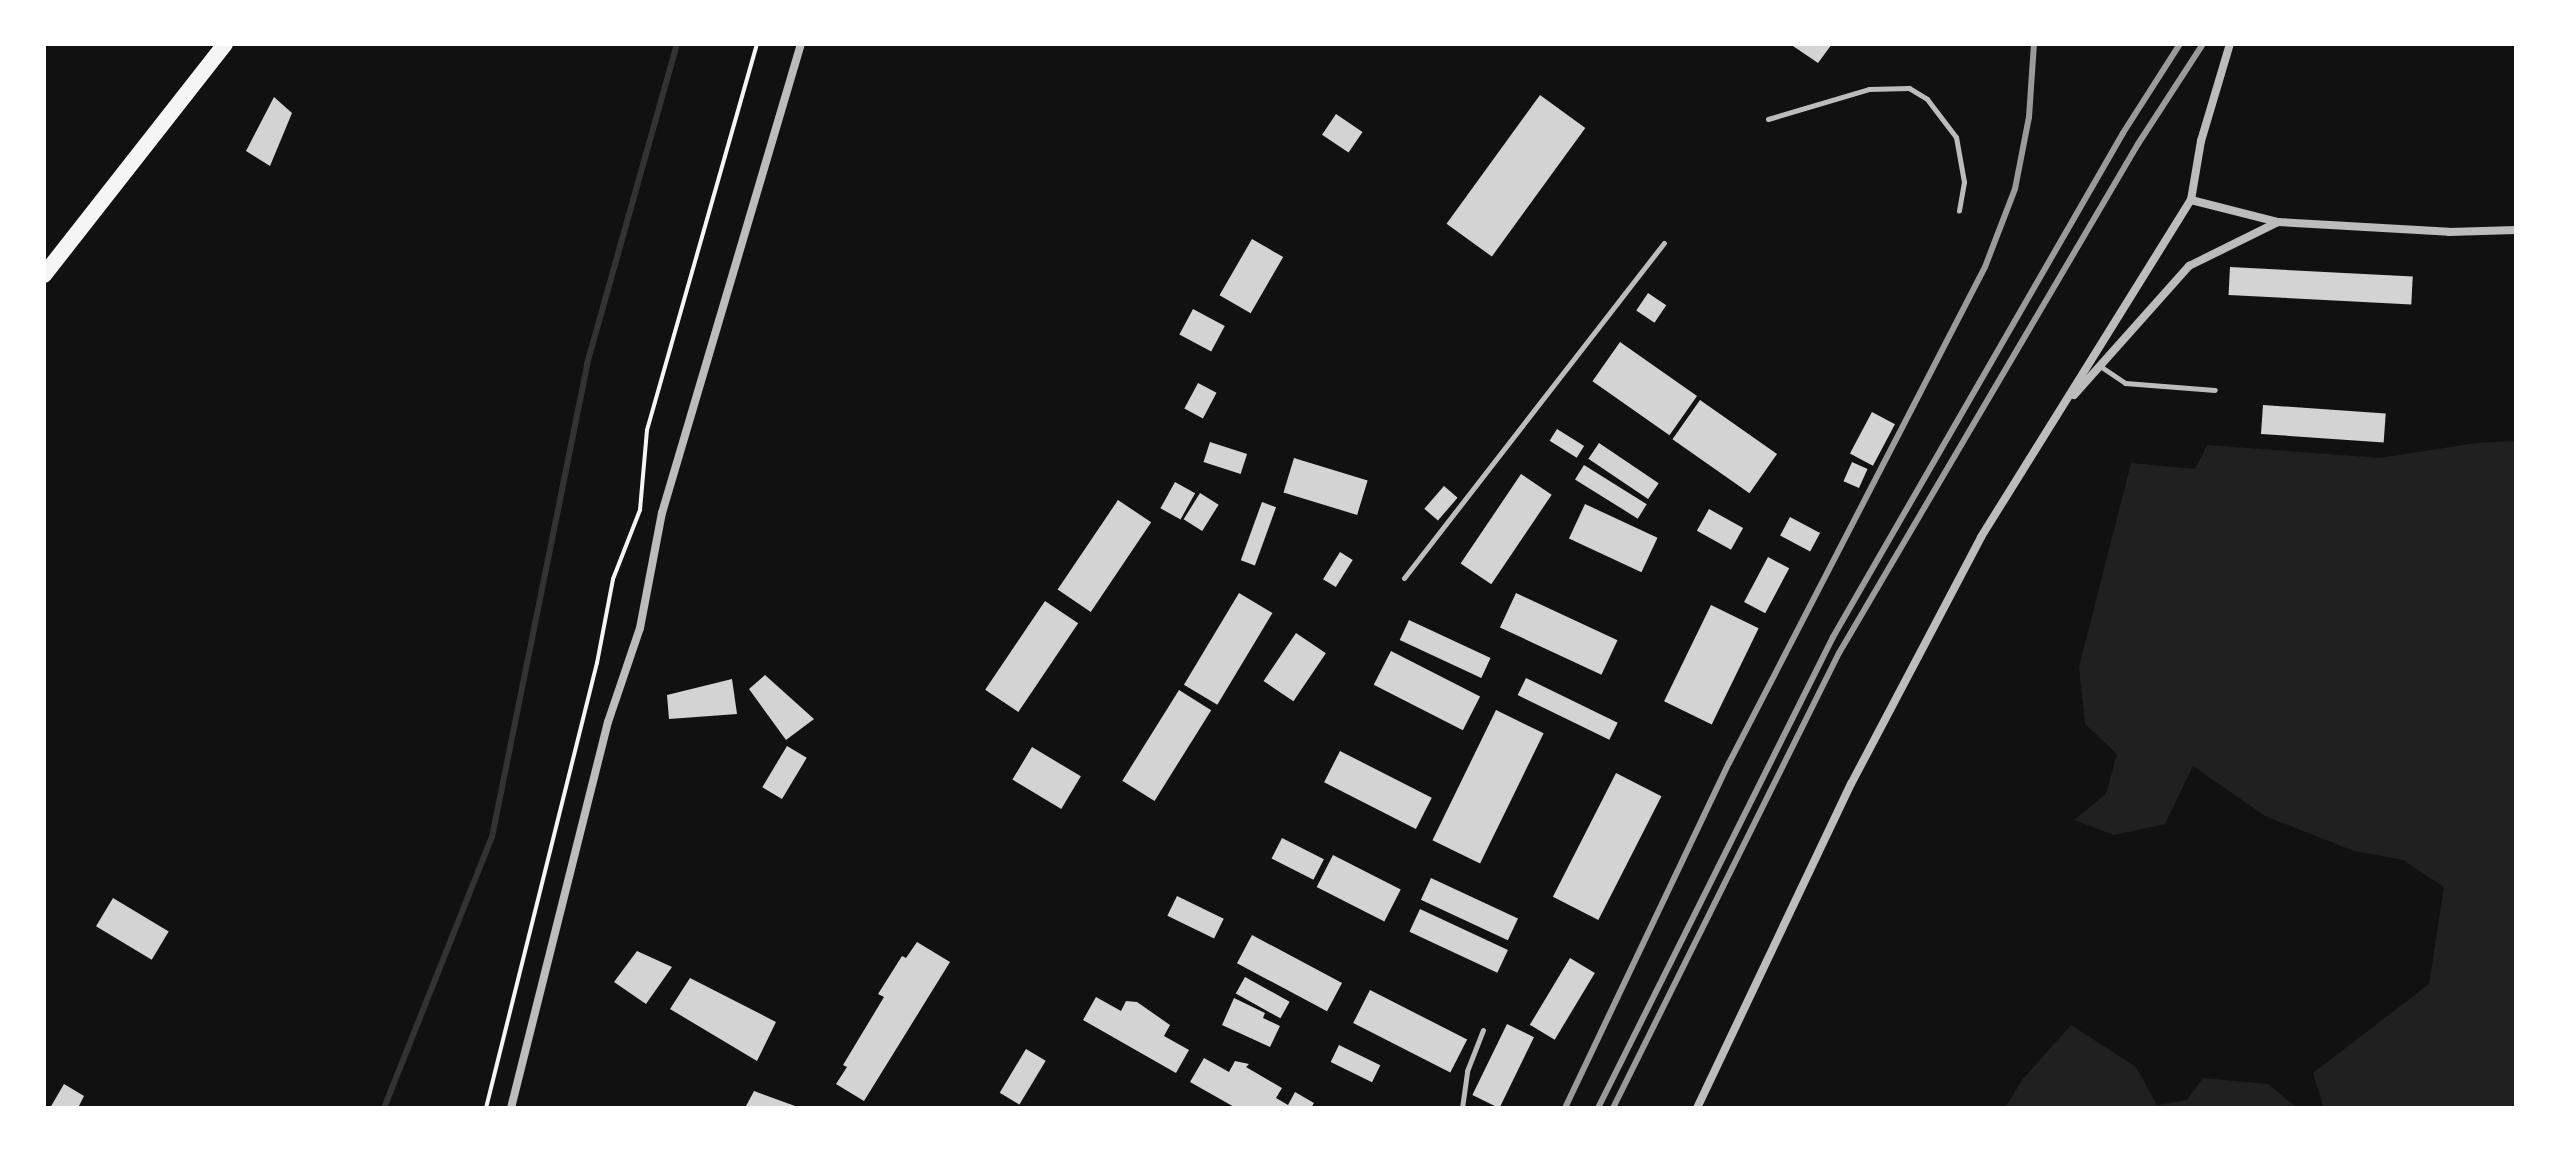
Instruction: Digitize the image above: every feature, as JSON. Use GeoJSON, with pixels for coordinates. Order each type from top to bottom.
{"type":"FeatureCollection","features":[{"type":"Feature","properties":{"kind":"main road"},"geometry":{"type":"LineString","coordinates":[[44,275],[225,44]]}},
{"type":"Feature","properties":{"kind":"street"},"geometry":{"type":"LineString","coordinates":[[511,1108],[608,722],[640,628],[662,513],[801,44]]}},
{"type":"Feature","properties":{"kind":"street"},"geometry":{"type":"LineString","coordinates":[[1697,1108],[1851,784],[1981,537],[2191,200],[2201,141],[2230,44]]}},
{"type":"Feature","properties":{"kind":"street"},"geometry":{"type":"LineString","coordinates":[[2191,200],[2278,222],[2449,232],[2516,230]]}},
{"type":"Feature","properties":{"kind":"street"},"geometry":{"type":"LineString","coordinates":[[2057,413],[2189,266],[2278,222]]}},
{"type":"Feature","properties":{"kind":"lane"},"geometry":{"type":"LineString","coordinates":[[1768,119],[1869,89],[1909,88],[1927,99],[1956,137],[1964,182],[1959,211]]}},
{"type":"Feature","properties":{"kind":"lane"},"geometry":{"type":"LineString","coordinates":[[1404,578],[1664,243]]}},
{"type":"Feature","properties":{"kind":"lane"},"geometry":{"type":"LineString","coordinates":[[2100,365],[2125,383],[2215,390]]}},
{"type":"Feature","properties":{"kind":"lane"},"geometry":{"type":"LineString","coordinates":[[1462,1108],[1467,1071],[1483,1030]]}},
{"type":"Feature","properties":{"kind":"path"},"geometry":{"type":"LineString","coordinates":[[486,1108],[503,1027],[597,663],[613,579],[640,510],[647,430],[757,44]]}},
{"type":"Feature","properties":{"kind":"shaded area"},"geometry":{"type":"Polygon","coordinates":[[[2516,441],[2516,1108],[2324,1108],[2313,1073],[2429,984],[2444,887],[2403,860],[2354,851],[2265,816],[2193,766],[2165,824],[2114,835],[2074,820],[2106,794],[2117,754],[2085,724],[2079,667],[2131,463],[2195,469],[2207,445],[2380,458],[2476,443],[2516,441]]]}},
{"type":"Feature","properties":{"kind":"shaded area"},"geometry":{"type":"Polygon","coordinates":[[[2071,1025],[2136,1067],[2157,1105],[2187,1100],[2203,1078],[2268,1084],[2297,1108],[2005,1108],[2022,1080],[2071,1025]]]}},
{"type":"Feature","properties":{"kind":"building"},"geometry":{"type":"Polygon","coordinates":[[[1790,44],[1832,44],[1818,63],[1790,44]]]}},
{"type":"Feature","properties":{"kind":"building"},"geometry":{"type":"Polygon","coordinates":[[[1540,95],[1585,128],[1492,257],[1447,224],[1540,95]]]}},
{"type":"Feature","properties":{"kind":"building"},"geometry":{"type":"Polygon","coordinates":[[[274,97],[292,113],[270,166],[246,151],[274,97]]]}},
{"type":"Feature","properties":{"kind":"building"},"geometry":{"type":"Polygon","coordinates":[[[1336,114],[1363,132],[1349,153],[1322,135],[1336,114]]]}},
{"type":"Feature","properties":{"kind":"building"},"geometry":{"type":"Polygon","coordinates":[[[1252,239],[1283,257],[1251,313],[1220,295],[1252,239]]]}},
{"type":"Feature","properties":{"kind":"building"},"geometry":{"type":"Polygon","coordinates":[[[2230,267],[2413,277],[2411,305],[2229,295],[2230,267]]]}},
{"type":"Feature","properties":{"kind":"building"},"geometry":{"type":"Polygon","coordinates":[[[1648,293],[1666,305],[1654,323],[1636,310],[1648,293]]]}},
{"type":"Feature","properties":{"kind":"building"},"geometry":{"type":"Polygon","coordinates":[[[1193,309],[1225,326],[1211,352],[1179,335],[1193,309]]]}},
{"type":"Feature","properties":{"kind":"building"},"geometry":{"type":"Polygon","coordinates":[[[1620,342],[1697,396],[1669,435],[1592,381],[1620,342]]]}},
{"type":"Feature","properties":{"kind":"building"},"geometry":{"type":"Polygon","coordinates":[[[1198,383],[1217,393],[1203,418],[1184,409],[1198,383]]]}},
{"type":"Feature","properties":{"kind":"building"},"geometry":{"type":"Polygon","coordinates":[[[1700,400],[1777,454],[1749,493],[1672,439],[1700,400]]]}},
{"type":"Feature","properties":{"kind":"building"},"geometry":{"type":"Polygon","coordinates":[[[2263,405],[2386,414],[2384,443],[2261,434],[2263,405]]]}},
{"type":"Feature","properties":{"kind":"building"},"geometry":{"type":"Polygon","coordinates":[[[1872,412],[1895,424],[1873,466],[1850,453],[1872,412]]]}},
{"type":"Feature","properties":{"kind":"building"},"geometry":{"type":"Polygon","coordinates":[[[1557,429],[1584,446],[1577,458],[1550,441],[1557,429]]]}},
{"type":"Feature","properties":{"kind":"building"},"geometry":{"type":"Polygon","coordinates":[[[1210,442],[1247,454],[1241,474],[1204,462],[1210,442]]]}},
{"type":"Feature","properties":{"kind":"building"},"geometry":{"type":"Polygon","coordinates":[[[1599,443],[1659,483],[1648,499],[1588,459],[1599,443]]]}},
{"type":"Feature","properties":{"kind":"building"},"geometry":{"type":"Polygon","coordinates":[[[1294,458],[1368,481],[1357,515],[1283,492],[1294,458]]]}},
{"type":"Feature","properties":{"kind":"building"},"geometry":{"type":"Polygon","coordinates":[[[1852,462],[1868,469],[1859,488],[1843,481],[1852,462]]]}},
{"type":"Feature","properties":{"kind":"building"},"geometry":{"type":"Polygon","coordinates":[[[1584,465],[1647,504],[1638,519],[1575,479],[1584,465]]]}},
{"type":"Feature","properties":{"kind":"building"},"geometry":{"type":"Polygon","coordinates":[[[1521,474],[1552,495],[1491,584],[1461,564],[1521,474]]]}},
{"type":"Feature","properties":{"kind":"building"},"geometry":{"type":"Polygon","coordinates":[[[1175,482],[1195,493],[1181,519],[1160,508],[1175,482]]]}},
{"type":"Feature","properties":{"kind":"building"},"geometry":{"type":"Polygon","coordinates":[[[1444,486],[1458,498],[1438,520],[1424,509],[1444,486]]]}},
{"type":"Feature","properties":{"kind":"building"},"geometry":{"type":"Polygon","coordinates":[[[1200,493],[1219,505],[1202,531],[1184,519],[1200,493]]]}},
{"type":"Feature","properties":{"kind":"building"},"geometry":{"type":"Polygon","coordinates":[[[1118,500],[1151,522],[1091,612],[1058,590],[1118,500]]]}},
{"type":"Feature","properties":{"kind":"building"},"geometry":{"type":"Polygon","coordinates":[[[1262,502],[1276,507],[1255,565],[1241,560],[1262,502]]]}},
{"type":"Feature","properties":{"kind":"building"},"geometry":{"type":"Polygon","coordinates":[[[1585,504],[1658,538],[1641,572],[1569,538],[1585,504]]]}},
{"type":"Feature","properties":{"kind":"building"},"geometry":{"type":"Polygon","coordinates":[[[1709,509],[1743,528],[1731,550],[1697,531],[1709,509]]]}},
{"type":"Feature","properties":{"kind":"building"},"geometry":{"type":"Polygon","coordinates":[[[1790,517],[1820,533],[1810,552],[1780,536],[1790,517]]]}},
{"type":"Feature","properties":{"kind":"building"},"geometry":{"type":"Polygon","coordinates":[[[1340,552],[1353,560],[1336,587],[1323,579],[1340,552]]]}},
{"type":"Feature","properties":{"kind":"building"},"geometry":{"type":"Polygon","coordinates":[[[1768,557],[1789,568],[1765,613],[1744,602],[1768,557]]]}},
{"type":"Feature","properties":{"kind":"building"},"geometry":{"type":"Polygon","coordinates":[[[1239,593],[1272,613],[1217,705],[1184,685],[1239,593]]]}},
{"type":"Feature","properties":{"kind":"building"},"geometry":{"type":"Polygon","coordinates":[[[1516,593],[1618,640],[1601,675],[1500,627],[1516,593]]]}},
{"type":"Feature","properties":{"kind":"building"},"geometry":{"type":"Polygon","coordinates":[[[1045,601],[1078,623],[1018,712],[985,690],[1045,601]]]}},
{"type":"Feature","properties":{"kind":"building"},"geometry":{"type":"Polygon","coordinates":[[[1711,605],[1759,628],[1712,724],[1664,701],[1711,605]]]}},
{"type":"Feature","properties":{"kind":"building"},"geometry":{"type":"Polygon","coordinates":[[[1409,620],[1491,658],[1481,678],[1400,640],[1409,620]]]}},
{"type":"Feature","properties":{"kind":"building"},"geometry":{"type":"Polygon","coordinates":[[[1296,633],[1326,653],[1293,701],[1264,681],[1296,633]]]}},
{"type":"Feature","properties":{"kind":"building"},"geometry":{"type":"Polygon","coordinates":[[[1391,651],[1480,696],[1463,730],[1374,685],[1391,651]]]}},
{"type":"Feature","properties":{"kind":"building"},"geometry":{"type":"Polygon","coordinates":[[[765,675],[814,719],[786,740],[749,689],[765,675]]]}},
{"type":"Feature","properties":{"kind":"building"},"geometry":{"type":"Polygon","coordinates":[[[1526,678],[1618,723],[1609,740],[1518,695],[1526,678]]]}},
{"type":"Feature","properties":{"kind":"building"},"geometry":{"type":"Polygon","coordinates":[[[732,679],[737,714],[669,719],[667,695],[732,679]]]}},
{"type":"Feature","properties":{"kind":"building"},"geometry":{"type":"Polygon","coordinates":[[[1179,690],[1211,710],[1155,801],[1122,781],[1179,690]]]}},
{"type":"Feature","properties":{"kind":"building"},"geometry":{"type":"Polygon","coordinates":[[[1496,710],[1544,733],[1480,864],[1432,840],[1496,710]]]}},
{"type":"Feature","properties":{"kind":"building"},"geometry":{"type":"Polygon","coordinates":[[[787,746],[807,758],[782,799],[762,787],[787,746]]]}},
{"type":"Feature","properties":{"kind":"building"},"geometry":{"type":"Polygon","coordinates":[[[1032,747],[1081,776],[1061,809],[1012,780],[1032,747]]]}},
{"type":"Feature","properties":{"kind":"building"},"geometry":{"type":"Polygon","coordinates":[[[1340,751],[1432,798],[1416,829],[1324,782],[1340,751]]]}},
{"type":"Feature","properties":{"kind":"building"},"geometry":{"type":"Polygon","coordinates":[[[1616,773],[1661,796],[1598,920],[1553,897],[1616,773]]]}},
{"type":"Feature","properties":{"kind":"building"},"geometry":{"type":"Polygon","coordinates":[[[1282,838],[1324,859],[1313,880],[1272,858],[1282,838]]]}},
{"type":"Feature","properties":{"kind":"building"},"geometry":{"type":"Polygon","coordinates":[[[1333,855],[1401,890],[1384,922],[1317,887],[1333,855]]]}},
{"type":"Feature","properties":{"kind":"building"},"geometry":{"type":"Polygon","coordinates":[[[1431,878],[1518,919],[1508,940],[1421,900],[1431,878]]]}},
{"type":"Feature","properties":{"kind":"building"},"geometry":{"type":"Polygon","coordinates":[[[1177,896],[1224,919],[1214,939],[1167,916],[1177,896]]]}},
{"type":"Feature","properties":{"kind":"building"},"geometry":{"type":"Polygon","coordinates":[[[113,898],[169,931],[152,960],[96,926],[113,898]]]}},
{"type":"Feature","properties":{"kind":"building"},"geometry":{"type":"Polygon","coordinates":[[[1420,909],[1508,950],[1497,973],[1409,932],[1420,909]]]}},
{"type":"Feature","properties":{"kind":"building"},"geometry":{"type":"Polygon","coordinates":[[[1252,935],[1342,983],[1327,1011],[1237,963],[1252,935]]]}},
{"type":"Feature","properties":{"kind":"building"},"geometry":{"type":"Polygon","coordinates":[[[917,942],[950,962],[864,1101],[836,1084],[847,1067],[843,1065],[884,997],[878,994],[902,956],[906,958],[917,942]]]}},
{"type":"Feature","properties":{"kind":"building"},"geometry":{"type":"Polygon","coordinates":[[[637,951],[672,967],[646,1004],[614,982],[637,951]]]}},
{"type":"Feature","properties":{"kind":"building"},"geometry":{"type":"Polygon","coordinates":[[[1570,958],[1595,973],[1555,1040],[1530,1025],[1570,958]]]}},
{"type":"Feature","properties":{"kind":"building"},"geometry":{"type":"Polygon","coordinates":[[[1245,977],[1290,1002],[1280,1018],[1236,994],[1245,977]]]}},
{"type":"Feature","properties":{"kind":"building"},"geometry":{"type":"Polygon","coordinates":[[[690,978],[776,1022],[757,1061],[670,1009],[690,978]]]}},
{"type":"Feature","properties":{"kind":"building"},"geometry":{"type":"Polygon","coordinates":[[[1370,990],[1467,1039],[1450,1072],[1353,1023],[1370,990]]]}},
{"type":"Feature","properties":{"kind":"building"},"geometry":{"type":"Polygon","coordinates":[[[1096,997],[1121,1011],[1126,1001],[1137,1002],[1170,1025],[1164,1036],[1189,1050],[1176,1073],[1083,1020],[1096,997]]]}},
{"type":"Feature","properties":{"kind":"building"},"geometry":{"type":"Polygon","coordinates":[[[1234,998],[1265,1013],[1263,1018],[1280,1026],[1270,1047],[1222,1025],[1234,998]]]}},
{"type":"Feature","properties":{"kind":"building"},"geometry":{"type":"Polygon","coordinates":[[[1507,1024],[1534,1037],[1499,1108],[1472,1095],[1507,1024]]]}},
{"type":"Feature","properties":{"kind":"building"},"geometry":{"type":"Polygon","coordinates":[[[1339,1045],[1380,1065],[1372,1082],[1331,1062],[1339,1045]]]}},
{"type":"Feature","properties":{"kind":"building"},"geometry":{"type":"Polygon","coordinates":[[[1026,1049],[1046,1061],[1019,1105],[1000,1093],[1026,1049]]]}},
{"type":"Feature","properties":{"kind":"building"},"geometry":{"type":"Polygon","coordinates":[[[1204,1058],[1229,1072],[1235,1061],[1249,1064],[1246,1067],[1282,1088],[1276,1098],[1288,1105],[1295,1092],[1314,1103],[1311,1108],[1236,1108],[1190,1082],[1204,1058]]]}},
{"type":"Feature","properties":{"kind":"building"},"geometry":{"type":"Polygon","coordinates":[[[64,1084],[84,1096],[78,1108],[50,1108],[64,1084]]]}},
{"type":"Feature","properties":{"kind":"building"},"geometry":{"type":"Polygon","coordinates":[[[754,1091],[795,1106],[745,1108],[754,1091]]]}},
{"type":"Feature","properties":{"kind":"waterway"},"geometry":{"type":"LineString","coordinates":[[384,1108],[492,837],[587,364],[677,44]]}},
{"type":"Feature","properties":{"kind":"railway"},"geometry":{"type":"LineString","coordinates":[[1565,1108],[1729,763],[1985,267],[2015,189],[2029,117],[2034,44]]}},
{"type":"Feature","properties":{"kind":"railway"},"geometry":{"type":"LineString","coordinates":[[1598,1108],[1833,637],[2123,133],[2180,44]]}},
{"type":"Feature","properties":{"kind":"railway"},"geometry":{"type":"LineString","coordinates":[[1613,1108],[1839,653],[2138,144],[2203,44]]}}]}
